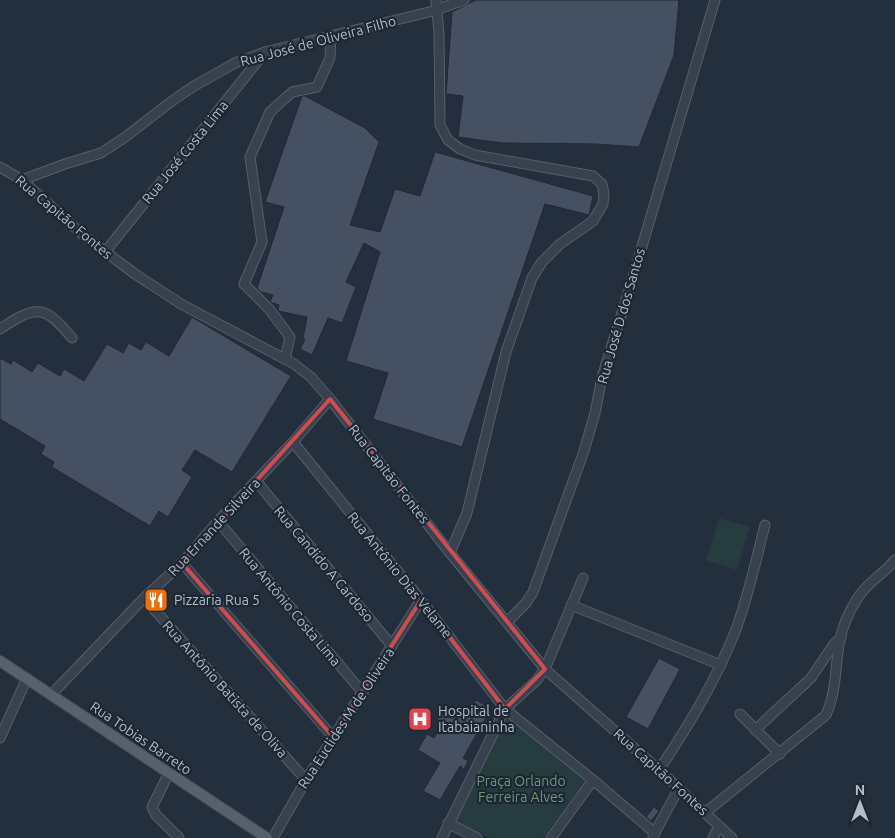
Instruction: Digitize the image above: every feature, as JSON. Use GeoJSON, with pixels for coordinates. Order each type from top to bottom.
{"type":"FeatureCollection","features":[{"type":"Feature","properties":{"kind":"main road","name":"Rua Tobias Barreto"},"geometry":{"type":"LineString","coordinates":[[0,661],[267,838]]}},
{"type":"Feature","properties":{"kind":"street","name":"Rua José de Oliveira Filho"},"geometry":{"type":"LineString","coordinates":[[22,180],[101,153],[194,86],[235,63],[265,52],[331,36],[436,5],[464,0]]}},
{"type":"Feature","properties":{"kind":"street","name":"Rua José D dos Santos"},"geometry":{"type":"LineString","coordinates":[[507,622],[526,603],[533,592],[584,451],[595,413],[602,377],[628,297],[714,0]]}},
{"type":"Feature","properties":{"kind":"street"},"geometry":{"type":"LineString","coordinates":[[436,5],[439,33],[440,125],[448,140],[460,149],[475,155],[593,176],[602,184],[604,194],[603,204],[593,221],[560,244],[542,262],[532,278],[506,352],[467,512],[450,552]]}},
{"type":"Feature","properties":{"kind":"street"},"geometry":{"type":"LineString","coordinates":[[285,359],[290,337],[270,310],[244,284],[262,242],[250,157],[270,112],[292,92],[317,87],[330,58],[331,36]]}},
{"type":"Feature","properties":{"kind":"street","name":"Rua José Costa Lima"},"geometry":{"type":"LineString","coordinates":[[105,252],[265,52]]}},
{"type":"Feature","properties":{"kind":"street","name":"Rua Capitão Fontes"},"geometry":{"type":"LineString","coordinates":[[0,167],[22,180],[62,218],[105,252],[181,304],[285,359],[311,378],[330,399],[545,669],[706,812],[732,838]]}},
{"type":"Feature","properties":{"kind":"street"},"geometry":{"type":"LineString","coordinates":[[0,330],[28,312],[38,311],[53,317],[72,338]]}},
{"type":"Feature","properties":{"kind":"street","name":"Rua Ernande Silveira"},"geometry":{"type":"LineString","coordinates":[[51,695],[144,598],[182,563],[330,399]]}},
{"type":"Feature","properties":{"kind":"street","name":"Rua Antônio Dias Velame"},"geometry":{"type":"LineString","coordinates":[[293,442],[421,600],[505,709]]}},
{"type":"Feature","properties":{"kind":"street","name":"Rua Candido A Cardoso"},"geometry":{"type":"LineString","coordinates":[[257,482],[392,646]]}},
{"type":"Feature","properties":{"kind":"street","name":"Rua Antônio Costa Lima"},"geometry":{"type":"LineString","coordinates":[[218,521],[363,693]]}},
{"type":"Feature","properties":{"kind":"street"},"geometry":{"type":"LineString","coordinates":[[659,770],[692,721],[720,665],[740,616],[765,525]]}},
{"type":"Feature","properties":{"kind":"street"},"geometry":{"type":"LineString","coordinates":[[706,812],[826,715],[835,680],[841,638],[850,611],[858,596],[895,560]]}},
{"type":"Feature","properties":{"kind":"street"},"geometry":{"type":"LineString","coordinates":[[182,563],[333,737]]}},
{"type":"Feature","properties":{"kind":"street"},"geometry":{"type":"LineString","coordinates":[[442,838],[505,709],[536,681],[545,669],[582,578]]}},
{"type":"Feature","properties":{"kind":"street","name":"Rua Antônio Batista de Oliva"},"geometry":{"type":"LineString","coordinates":[[144,598],[306,780]]}},
{"type":"Feature","properties":{"kind":"street","name":"Rua Euclides M de Oliveira"},"geometry":{"type":"LineString","coordinates":[[274,838],[306,780],[421,600]]}},
{"type":"Feature","properties":{"kind":"street"},"geometry":{"type":"LineString","coordinates":[[571,605],[720,665]]}},
{"type":"Feature","properties":{"kind":"street"},"geometry":{"type":"LineString","coordinates":[[755,730],[811,678],[834,644],[841,638]]}},
{"type":"Feature","properties":{"kind":"street"},"geometry":{"type":"LineString","coordinates":[[0,738],[27,678]]}},
{"type":"Feature","properties":{"kind":"street"},"geometry":{"type":"LineString","coordinates":[[505,709],[593,780],[654,836],[679,788]]}},
{"type":"Feature","properties":{"kind":"street"},"geometry":{"type":"LineString","coordinates":[[740,714],[780,754]]}},
{"type":"Feature","properties":{"kind":"street"},"geometry":{"type":"LineString","coordinates":[[169,773],[152,807],[156,815],[179,838]]}},
{"type":"Feature","properties":{"kind":"street"},"geometry":{"type":"LineString","coordinates":[[551,838],[593,780]]}},
{"type":"Feature","properties":{"kind":"street"},"geometry":{"type":"LineString","coordinates":[[448,823],[477,838]]}},
{"type":"Feature","properties":{"kind":"street"},"geometry":{"type":"LineString","coordinates":[[713,838],[720,826]]}},
{"type":"Feature","properties":{"kind":"highlighted area"},"geometry":{"type":"Polygon","coordinates":[[[330,399],[545,669],[505,709],[421,600],[333,737],[182,563],[330,399]]]}},
{"type":"Feature","properties":{"kind":"green space"},"geometry":{"type":"Polygon","coordinates":[[[719,518],[750,527],[737,570],[706,560],[719,518]]]}},
{"type":"Feature","properties":{"kind":"green space","name":"Praça Orlando Ferreira Alves"},"geometry":{"type":"Polygon","coordinates":[[[506,714],[585,781],[543,838],[489,838],[453,819],[506,714]]]}},
{"type":"Feature","properties":{"kind":"building"},"geometry":{"type":"Polygon","coordinates":[[[476,0],[679,0],[674,55],[639,147],[596,144],[502,143],[458,137],[463,96],[446,94],[452,12],[476,0]]]}},
{"type":"Feature","properties":{"kind":"building"},"geometry":{"type":"Polygon","coordinates":[[[302,96],[365,128],[379,142],[350,225],[380,232],[395,189],[420,196],[435,152],[593,196],[589,215],[545,204],[462,447],[373,419],[388,373],[346,361],[380,252],[364,243],[346,282],[356,287],[342,323],[328,318],[312,355],[300,349],[305,339],[303,338],[307,317],[278,311],[279,305],[270,302],[273,295],[261,292],[257,288],[284,207],[265,202],[302,96]]]}},
{"type":"Feature","properties":{"kind":"building"},"geometry":{"type":"Polygon","coordinates":[[[192,317],[291,376],[232,472],[195,450],[182,470],[192,477],[168,517],[159,511],[150,526],[52,467],[54,462],[41,454],[45,446],[0,419],[0,358],[11,364],[13,360],[32,372],[38,363],[60,376],[64,369],[84,381],[107,344],[123,353],[129,343],[141,350],[146,342],[169,356],[192,317]]]}},
{"type":"Feature","properties":{"kind":"building"},"geometry":{"type":"Polygon","coordinates":[[[659,658],[680,669],[648,729],[626,717],[659,658]]]}},
{"type":"Feature","properties":{"kind":"building"},"geometry":{"type":"Polygon","coordinates":[[[476,700],[491,709],[463,758],[468,761],[464,769],[460,766],[440,800],[423,791],[440,763],[418,750],[427,734],[434,738],[443,723],[437,720],[444,708],[465,720],[476,700]]]}},
{"type":"Feature","properties":{"kind":"building"},"geometry":{"type":"Polygon","coordinates":[[[654,807],[659,811],[651,821],[646,817],[654,807]]]}},
{"type":"Feature","properties":{"kind":"place","name":"Pizzaria Rua 5"},"geometry":{"type":"Point","coordinates":[156,600]}},
{"type":"Feature","properties":{"kind":"place","name":"Hospital de Itabaianinha"},"geometry":{"type":"Point","coordinates":[420,719]}}]}
